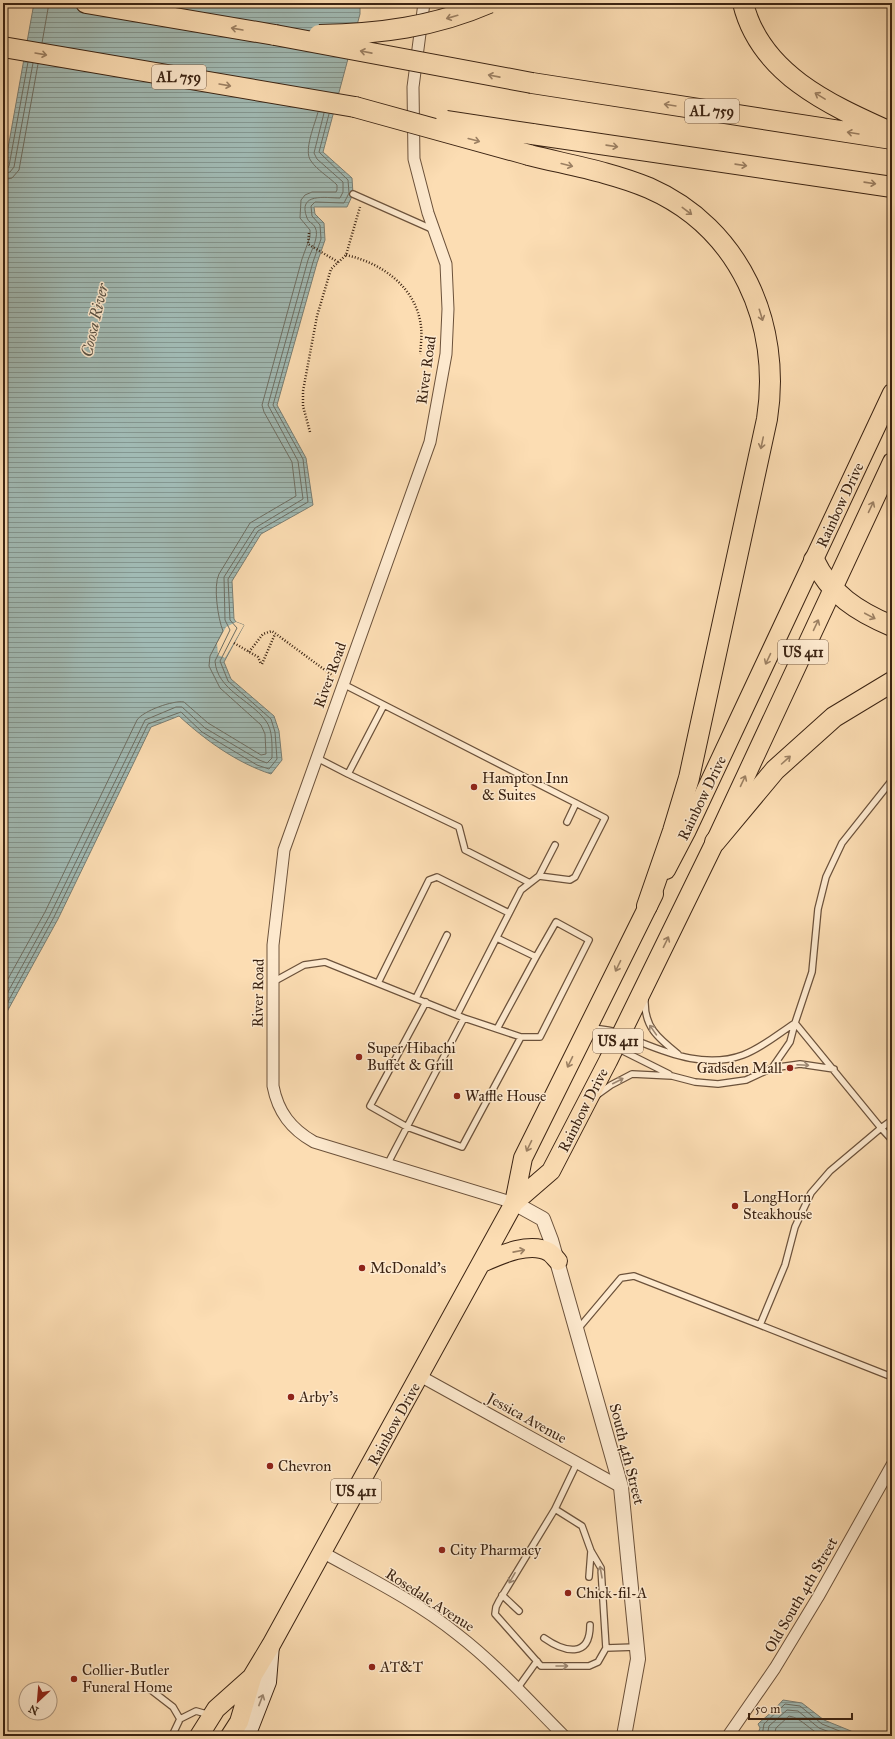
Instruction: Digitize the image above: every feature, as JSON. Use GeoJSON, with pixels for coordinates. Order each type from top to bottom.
{"type":"FeatureCollection","features":[{"type":"Feature","properties":{"kind":"highway","name":"AL 759"},"geometry":{"type":"LineString","coordinates":[[86,3],[276,35],[532,84],[892,139]]}},
{"type":"Feature","properties":{"kind":"highway"},"geometry":{"type":"LineString","coordinates":[[276,35],[356,34],[423,26],[464,14],[488,3]]}},
{"type":"Feature","properties":{"kind":"highway"},"geometry":{"type":"LineString","coordinates":[[743,3],[757,38],[770,57],[787,74],[800,84],[851,114],[892,133]]}},
{"type":"Feature","properties":{"kind":"highway","name":"AL 759"},"geometry":{"type":"LineString","coordinates":[[3,47],[355,107],[891,187]]}},
{"type":"Feature","properties":{"kind":"highway"},"geometry":{"type":"LineString","coordinates":[[355,107],[529,155],[631,181],[650,189],[686,210],[716,237],[741,270],[759,307],[769,347],[771,387],[767,419],[689,778],[673,831],[647,906]]}},
{"type":"Feature","properties":{"kind":"highway"},"geometry":{"type":"LineString","coordinates":[[814,560],[819,571],[832,590],[863,613],[892,626]]}},
{"type":"Feature","properties":{"kind":"highway"},"geometry":{"type":"LineString","coordinates":[[715,842],[775,770],[804,743],[834,717],[892,682]]}},
{"type":"Feature","properties":{"kind":"main road","name":"Rainbow Drive"},"geometry":{"type":"LineString","coordinates":[[248,1736],[268,1682],[271,1645],[514,1203],[523,1158],[647,906],[687,830],[892,393]]}},
{"type":"Feature","properties":{"kind":"main road","name":"Rainbow Drive"},"geometry":{"type":"LineString","coordinates":[[514,1203],[551,1171],[619,1040],[715,842],[892,462]]}},
{"type":"Feature","properties":{"kind":"main road"},"geometry":{"type":"LineString","coordinates":[[482,1263],[515,1251],[531,1248],[550,1252],[558,1261]]}},
{"type":"Feature","properties":{"kind":"main road","name":"US 411"},"geometry":{"type":"LineString","coordinates":[[230,1736],[239,1722],[253,1675],[271,1645]]}},
{"type":"Feature","properties":{"kind":"main road","name":"US 411"},"geometry":{"type":"LineString","coordinates":[[199,1736],[216,1709],[253,1675]]}},
{"type":"Feature","properties":{"kind":"street","name":"River Road"},"geometry":{"type":"LineString","coordinates":[[424,3],[413,87],[414,159],[434,230],[446,264],[448,310],[446,354],[430,442],[284,850],[273,945],[273,1086],[278,1105],[283,1114],[296,1130],[314,1142],[514,1203]]}},
{"type":"Feature","properties":{"kind":"street","name":"South 4th Street"},"geometry":{"type":"LineString","coordinates":[[514,1203],[543,1219],[558,1261],[620,1487],[638,1659],[624,1736]]}},
{"type":"Feature","properties":{"kind":"street","name":"Jessica Avenue"},"geometry":{"type":"LineString","coordinates":[[420,1376],[620,1487]]}},
{"type":"Feature","properties":{"kind":"street","name":"Old South 4th Street"},"geometry":{"type":"LineString","coordinates":[[728,1736],[775,1668],[818,1597],[892,1465]]}},
{"type":"Feature","properties":{"kind":"street","name":"Rosedale Avenue"},"geometry":{"type":"LineString","coordinates":[[322,1552],[428,1613],[482,1654],[564,1736]]}},
{"type":"Feature","properties":{"kind":"lane"},"geometry":{"type":"LineString","coordinates":[[353,194],[434,230]]}},
{"type":"Feature","properties":{"kind":"lane"},"geometry":{"type":"LineString","coordinates":[[343,684],[605,818],[575,877],[570,880],[539,876]]}},
{"type":"Feature","properties":{"kind":"lane"},"geometry":{"type":"LineString","coordinates":[[348,774],[384,705]]}},
{"type":"Feature","properties":{"kind":"lane"},"geometry":{"type":"LineString","coordinates":[[317,758],[459,827],[465,850],[530,883]]}},
{"type":"Feature","properties":{"kind":"lane"},"geometry":{"type":"LineString","coordinates":[[772,1068],[790,1042],[812,972],[818,909],[826,877],[842,843],[892,780]]}},
{"type":"Feature","properties":{"kind":"lane"},"geometry":{"type":"LineString","coordinates":[[567,822],[576,803]]}},
{"type":"Feature","properties":{"kind":"lane"},"geometry":{"type":"LineString","coordinates":[[457,1015],[521,890],[539,876],[555,845]]}},
{"type":"Feature","properties":{"kind":"lane"},"geometry":{"type":"LineString","coordinates":[[378,983],[429,880],[437,877],[509,912]]}},
{"type":"Feature","properties":{"kind":"lane"},"geometry":{"type":"LineString","coordinates":[[273,982],[304,964],[325,962],[464,1018],[497,1029],[521,1037],[540,1037],[589,940],[556,922],[497,1029]]}},
{"type":"Feature","properties":{"kind":"lane"},"geometry":{"type":"LineString","coordinates":[[416,998],[447,935]]}},
{"type":"Feature","properties":{"kind":"lane"},"geometry":{"type":"LineString","coordinates":[[496,938],[536,957]]}},
{"type":"Feature","properties":{"kind":"lane"},"geometry":{"type":"LineString","coordinates":[[649,977],[645,1014],[650,1026],[660,1039],[681,1057]]}},
{"type":"Feature","properties":{"kind":"lane"},"geometry":{"type":"LineString","coordinates":[[426,1002],[370,1106],[407,1127],[462,1147],[521,1037]]}},
{"type":"Feature","properties":{"kind":"lane"},"geometry":{"type":"LineString","coordinates":[[387,1164],[464,1018]]}},
{"type":"Feature","properties":{"kind":"lane"},"geometry":{"type":"LineString","coordinates":[[588,1027],[619,1040],[681,1057],[718,1061],[743,1055],[765,1044],[795,1023]]}},
{"type":"Feature","properties":{"kind":"lane"},"geometry":{"type":"LineString","coordinates":[[795,1023],[892,1140]]}},
{"type":"Feature","properties":{"kind":"lane"},"geometry":{"type":"LineString","coordinates":[[588,1027],[619,1040],[672,1076]]}},
{"type":"Feature","properties":{"kind":"lane"},"geometry":{"type":"LineString","coordinates":[[586,1104],[610,1085],[632,1074],[672,1076],[695,1082],[718,1084],[746,1080],[772,1068],[800,1064],[834,1069]]}},
{"type":"Feature","properties":{"kind":"lane"},"geometry":{"type":"LineString","coordinates":[[760,1325],[785,1265],[795,1227],[810,1193],[830,1171],[892,1120]]}},
{"type":"Feature","properties":{"kind":"lane"},"geometry":{"type":"LineString","coordinates":[[577,1330],[621,1278],[634,1276],[892,1377]]}},
{"type":"Feature","properties":{"kind":"lane"},"geometry":{"type":"LineString","coordinates":[[555,1509],[582,1526],[591,1552],[601,1568],[606,1648],[598,1662],[589,1666],[541,1666],[495,1614],[496,1607],[502,1595],[555,1509],[577,1463]]}},
{"type":"Feature","properties":{"kind":"lane"},"geometry":{"type":"LineString","coordinates":[[589,1577],[591,1552]]}},
{"type":"Feature","properties":{"kind":"lane"},"geometry":{"type":"LineString","coordinates":[[502,1595],[519,1611]]}},
{"type":"Feature","properties":{"kind":"lane"},"geometry":{"type":"LineString","coordinates":[[544,1638],[556,1647],[574,1650],[582,1648],[588,1642],[590,1636],[590,1625]]}},
{"type":"Feature","properties":{"kind":"lane"},"geometry":{"type":"LineString","coordinates":[[606,1648],[637,1647]]}},
{"type":"Feature","properties":{"kind":"lane"},"geometry":{"type":"LineString","coordinates":[[517,1689],[537,1661]]}},
{"type":"Feature","properties":{"kind":"lane"},"geometry":{"type":"LineString","coordinates":[[151,1690],[173,1707],[180,1719]]}},
{"type":"Feature","properties":{"kind":"lane"},"geometry":{"type":"LineString","coordinates":[[172,1736],[180,1719],[196,1710],[212,1716]]}},
{"type":"Feature","properties":{"kind":"path"},"geometry":{"type":"LineString","coordinates":[[310,432],[303,406],[303,391],[317,316],[331,269],[346,255],[357,218]]}},
{"type":"Feature","properties":{"kind":"path"},"geometry":{"type":"LineString","coordinates":[[309,234],[308,244],[338,262]]}},
{"type":"Feature","properties":{"kind":"path"},"geometry":{"type":"LineString","coordinates":[[346,255],[359,258],[390,274],[404,286],[414,301],[422,328],[420,354]]}},
{"type":"Feature","properties":{"kind":"path"},"geometry":{"type":"LineString","coordinates":[[249,652],[263,634],[272,631],[343,684]]}},
{"type":"Feature","properties":{"kind":"path"},"geometry":{"type":"LineString","coordinates":[[234,642],[258,658],[262,664],[275,634]]}},
{"type":"Feature","properties":{"kind":"water","name":"Coosa River"},"geometry":{"type":"Polygon","coordinates":[[[34,3],[360,3],[360,14],[323,152],[352,178],[353,194],[347,207],[314,207],[315,214],[324,223],[325,240],[317,263],[277,405],[306,458],[313,505],[261,534],[232,581],[234,619],[236,622],[244,625],[224,662],[231,679],[274,716],[279,731],[282,760],[271,774],[246,764],[222,750],[179,716],[151,727],[58,919],[3,1019],[3,176],[34,3]]]}},
{"type":"Feature","properties":{"kind":"water"},"geometry":{"type":"Polygon","coordinates":[[[783,1700],[802,1703],[824,1720],[851,1731],[859,1736],[757,1736],[760,1728],[758,1724],[783,1700]]]}},
{"type":"Feature","properties":{"kind":"pier"},"geometry":{"type":"Polygon","coordinates":[[[236,622],[244,625],[225,658],[218,655],[217,643],[226,627],[236,622]]]}},
{"type":"Feature","properties":{"kind":"place","name":"Hampton Inn & Suites"},"geometry":{"type":"Point","coordinates":[474,787]}},
{"type":"Feature","properties":{"kind":"place","name":"Super Hibachi Buffet & Grill"},"geometry":{"type":"Point","coordinates":[359,1057]}},
{"type":"Feature","properties":{"kind":"place","name":"Gadsden Mall"},"geometry":{"type":"Point","coordinates":[790,1068]}},
{"type":"Feature","properties":{"kind":"place","name":"Waffle House"},"geometry":{"type":"Point","coordinates":[457,1096]}},
{"type":"Feature","properties":{"kind":"place","name":"LongHorn Steakhouse"},"geometry":{"type":"Point","coordinates":[735,1206]}},
{"type":"Feature","properties":{"kind":"place","name":"McDonald's"},"geometry":{"type":"Point","coordinates":[362,1268]}},
{"type":"Feature","properties":{"kind":"place","name":"Arby's"},"geometry":{"type":"Point","coordinates":[291,1397]}},
{"type":"Feature","properties":{"kind":"place","name":"Chevron"},"geometry":{"type":"Point","coordinates":[270,1466]}},
{"type":"Feature","properties":{"kind":"place","name":"City Pharmacy"},"geometry":{"type":"Point","coordinates":[442,1550]}},
{"type":"Feature","properties":{"kind":"place","name":"Chick-fil-A"},"geometry":{"type":"Point","coordinates":[568,1593]}},
{"type":"Feature","properties":{"kind":"place","name":"AT&T"},"geometry":{"type":"Point","coordinates":[372,1667]}},
{"type":"Feature","properties":{"kind":"place","name":"Collier-Butler Funeral Home"},"geometry":{"type":"Point","coordinates":[74,1679]}}]}
